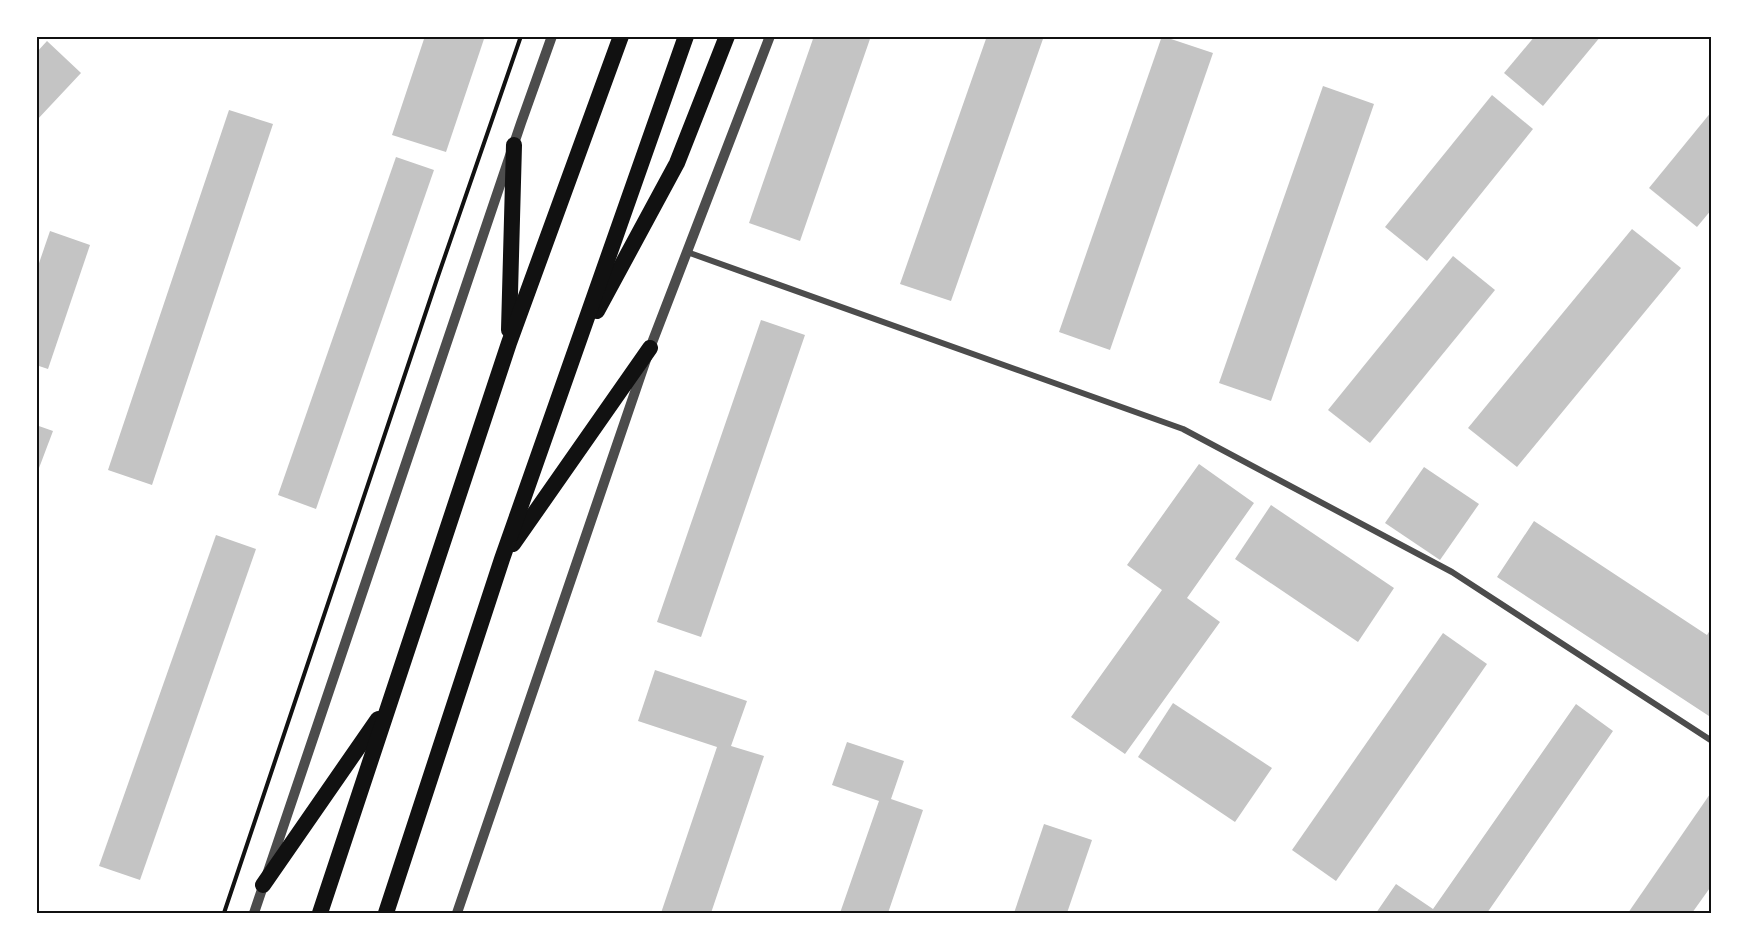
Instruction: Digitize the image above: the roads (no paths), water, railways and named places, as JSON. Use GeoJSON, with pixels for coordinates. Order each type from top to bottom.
{"type":"FeatureCollection","features":[{"type":"Feature","properties":{"kind":"highway"},"geometry":{"type":"LineString","coordinates":[[320,913],[509,344],[621,36]]}},
{"type":"Feature","properties":{"kind":"highway"},"geometry":{"type":"LineString","coordinates":[[387,911],[502,559],[686,36]]}},
{"type":"Feature","properties":{"kind":"highway"},"geometry":{"type":"LineString","coordinates":[[571,360],[677,163],[727,36]]}},
{"type":"Feature","properties":{"kind":"highway"},"geometry":{"type":"LineString","coordinates":[[509,344],[514,145]]}},
{"type":"Feature","properties":{"kind":"highway"},"geometry":{"type":"LineString","coordinates":[[502,559],[650,348]]}},
{"type":"Feature","properties":{"kind":"highway"},"geometry":{"type":"LineString","coordinates":[[263,885],[388,704]]}},
{"type":"Feature","properties":{"kind":"street"},"geometry":{"type":"LineString","coordinates":[[254,913],[552,36]]}},
{"type":"Feature","properties":{"kind":"street"},"geometry":{"type":"LineString","coordinates":[[457,913],[650,348],[770,36]]}},
{"type":"Feature","properties":{"kind":"street"},"geometry":{"type":"LineString","coordinates":[[687,252],[1183,429],[1452,572],[1712,741]]}}]}
